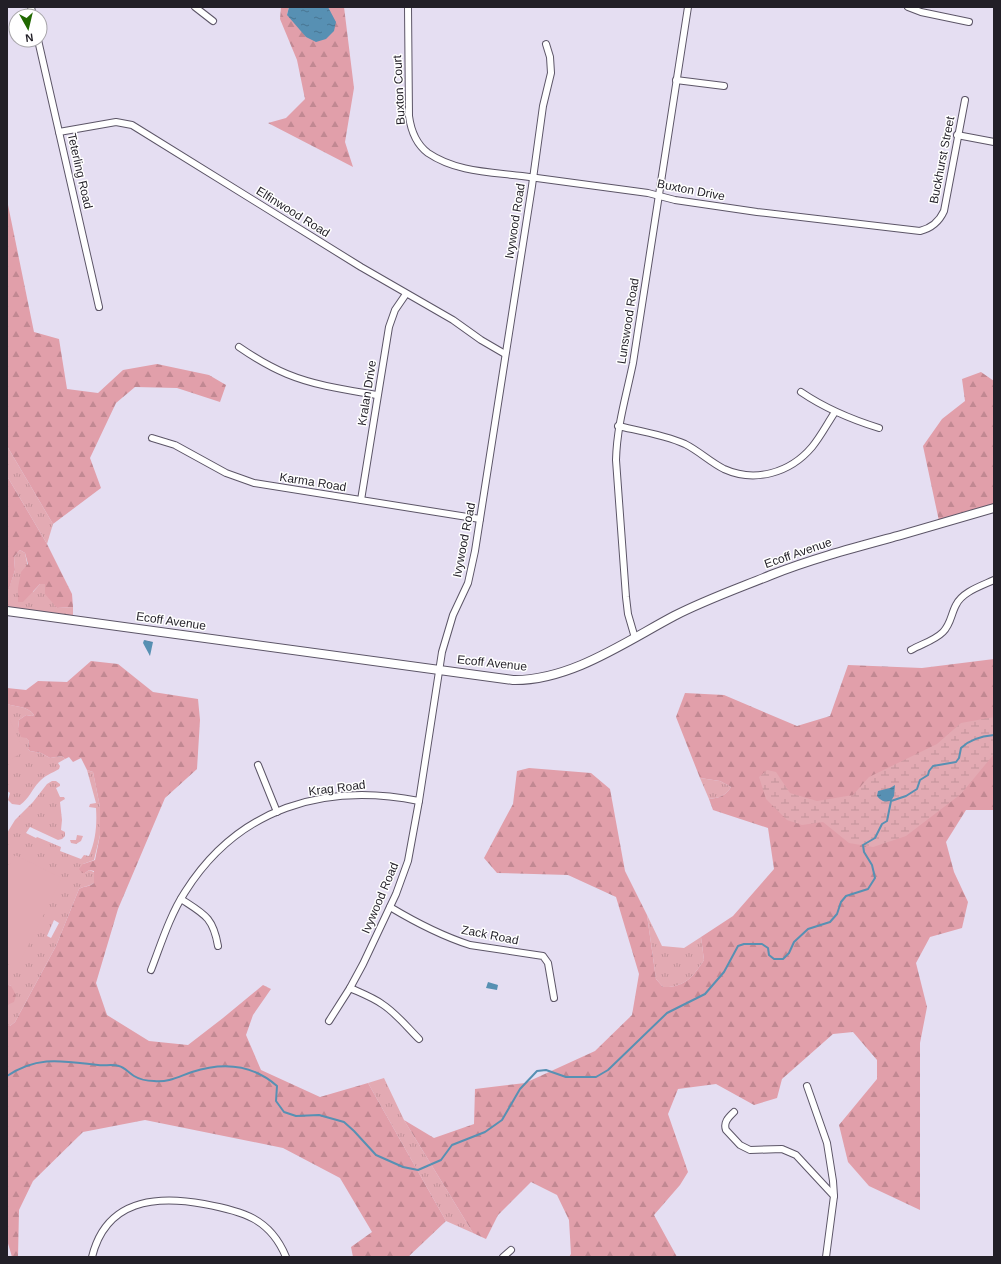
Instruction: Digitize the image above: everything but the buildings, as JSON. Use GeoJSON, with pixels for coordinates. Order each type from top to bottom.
{"type":"FeatureCollection","features":[{"type":"Feature","properties":{"kind":"street"},"geometry":{"type":"LineString","coordinates":[[195,7],[213,20]]}},
{"type":"Feature","properties":{"kind":"street","name":"Buxton Court"},"geometry":{"type":"LineString","coordinates":[[408,7],[409,116],[411,129],[417,140],[429,153],[444,162],[460,168],[534,178]]}},
{"type":"Feature","properties":{"kind":"street","name":"Lunswood Road"},"geometry":{"type":"LineString","coordinates":[[635,638],[628,614],[626,597],[616,460],[618,426],[632,363],[688,7]]}},
{"type":"Feature","properties":{"kind":"street"},"geometry":{"type":"LineString","coordinates":[[908,7],[921,12],[969,22]]}},
{"type":"Feature","properties":{"kind":"street","name":"Ivywood Road"},"geometry":{"type":"LineString","coordinates":[[329,1021],[350,988],[390,908],[408,861],[419,801],[438,670],[453,615],[468,583],[472,569],[544,106],[551,72],[550,57],[546,44]]}},
{"type":"Feature","properties":{"kind":"street","name":"Teterling Road"},"geometry":{"type":"LineString","coordinates":[[40,48],[99,307]]}},
{"type":"Feature","properties":{"kind":"street"},"geometry":{"type":"LineString","coordinates":[[676,80],[724,86]]}},
{"type":"Feature","properties":{"kind":"street","name":"Buckhurst Street"},"geometry":{"type":"LineString","coordinates":[[845,223],[920,231],[931,227],[937,222],[944,211],[957,135],[965,100]]}},
{"type":"Feature","properties":{"kind":"street","name":"Elfinwood Road"},"geometry":{"type":"LineString","coordinates":[[59,132],[116,122],[132,126],[406,294],[452,320],[505,354]]}},
{"type":"Feature","properties":{"kind":"street"},"geometry":{"type":"LineString","coordinates":[[957,135],[994,142]]}},
{"type":"Feature","properties":{"kind":"street","name":"Buxton Drive"},"geometry":{"type":"LineString","coordinates":[[534,178],[648,193],[695,203],[845,223]]}},
{"type":"Feature","properties":{"kind":"street","name":"Kralan Drive"},"geometry":{"type":"LineString","coordinates":[[361,500],[389,327],[395,310],[406,294]]}},
{"type":"Feature","properties":{"kind":"street"},"geometry":{"type":"LineString","coordinates":[[239,347],[272,368],[305,381],[377,395]]}},
{"type":"Feature","properties":{"kind":"street"},"geometry":{"type":"LineString","coordinates":[[801,392],[819,404],[835,412],[878,428]]}},
{"type":"Feature","properties":{"kind":"street"},"geometry":{"type":"LineString","coordinates":[[618,426],[677,441],[694,449],[717,465],[726,469],[746,475],[757,475],[768,474],[786,468],[802,457],[818,439],[835,412]]}},
{"type":"Feature","properties":{"kind":"street","name":"Karma Road"},"geometry":{"type":"LineString","coordinates":[[152,438],[175,445],[226,473],[254,483],[480,519]]}},
{"type":"Feature","properties":{"kind":"street","name":"Ecoff Avenue"},"geometry":{"type":"LineString","coordinates":[[7,611],[513,680],[535,679],[576,666],[605,654],[697,606],[795,566],[824,556],[994,508]]}},
{"type":"Feature","properties":{"kind":"street"},"geometry":{"type":"LineString","coordinates":[[911,650],[944,632],[952,619],[955,606],[963,596],[994,580]]}},
{"type":"Feature","properties":{"kind":"street"},"geometry":{"type":"LineString","coordinates":[[258,765],[278,812]]}},
{"type":"Feature","properties":{"kind":"street","name":"Krag Road"},"geometry":{"type":"LineString","coordinates":[[151,970],[181,899],[196,875],[219,849],[244,829],[278,812],[310,801],[347,795],[382,795],[419,801]]}},
{"type":"Feature","properties":{"kind":"street"},"geometry":{"type":"LineString","coordinates":[[181,899],[200,911],[210,921],[216,933],[218,946]]}},
{"type":"Feature","properties":{"kind":"street","name":"Zack Road"},"geometry":{"type":"LineString","coordinates":[[390,908],[430,928],[470,945],[543,956],[548,963],[554,998]]}},
{"type":"Feature","properties":{"kind":"street"},"geometry":{"type":"LineString","coordinates":[[350,988],[374,999],[394,1013],[419,1039]]}},
{"type":"Feature","properties":{"kind":"street"},"geometry":{"type":"LineString","coordinates":[[807,1086],[827,1143],[833,1181],[834,1196],[826,1257]]}},
{"type":"Feature","properties":{"kind":"street"},"geometry":{"type":"LineString","coordinates":[[734,1112],[725,1123],[725,1127],[740,1145],[750,1150],[782,1149],[796,1155],[834,1196]]}},
{"type":"Feature","properties":{"kind":"street"},"geometry":{"type":"LineString","coordinates":[[92,1257],[99,1237],[106,1226],[114,1219],[133,1207],[143,1203],[163,1200],[218,1206],[248,1215],[264,1225],[274,1235],[286,1257]]}},
{"type":"Feature","properties":{"kind":"street"},"geometry":{"type":"LineString","coordinates":[[503,1257],[511,1250]]}},
{"type":"Feature","properties":{"kind":"green space"},"geometry":{"type":"Polygon","coordinates":[[[281,7],[289,7],[287,15],[330,12],[328,7],[344,7],[354,88],[345,142],[353,167],[268,123],[286,118],[305,99],[297,60],[280,19],[281,7]]]}},
{"type":"Feature","properties":{"kind":"green space"},"geometry":{"type":"Polygon","coordinates":[[[7,200],[34,332],[59,339],[67,389],[98,393],[123,370],[157,364],[209,375],[226,385],[220,402],[177,388],[135,387],[116,403],[90,458],[101,488],[53,524],[7,446],[7,200]]]}},
{"type":"Feature","properties":{"kind":"green space"},"geometry":{"type":"Polygon","coordinates":[[[981,372],[994,381],[994,505],[939,521],[923,446],[942,419],[965,401],[962,379],[981,372]]]}},
{"type":"Feature","properties":{"kind":"green space"},"geometry":{"type":"Polygon","coordinates":[[[7,446],[53,524],[47,544],[7,476],[7,446]]]}},
{"type":"Feature","properties":{"kind":"green space"},"geometry":{"type":"Polygon","coordinates":[[[7,476],[47,544],[72,594],[73,607],[57,608],[45,594],[45,584],[40,584],[23,602],[18,602],[18,588],[21,572],[28,564],[25,553],[20,550],[14,557],[15,570],[9,589],[7,589],[7,476]]]}},
{"type":"Feature","properties":{"kind":"green space"},"geometry":{"type":"Polygon","coordinates":[[[20,550],[25,553],[33,592],[40,584],[45,584],[57,608],[73,607],[73,617],[7,608],[7,589],[9,588],[15,570],[14,557],[20,550]]]}},
{"type":"Feature","properties":{"kind":"green space"},"geometry":{"type":"Polygon","coordinates":[[[994,659],[994,810],[966,810],[946,842],[954,872],[968,902],[962,928],[930,937],[916,963],[927,1007],[920,1043],[920,1210],[869,1186],[848,1162],[839,1125],[877,1079],[877,1060],[853,1032],[833,1034],[782,1079],[777,1098],[754,1105],[716,1084],[678,1089],[668,1114],[688,1172],[680,1185],[654,1215],[677,1257],[569,1257],[571,1254],[569,1220],[557,1195],[531,1182],[498,1215],[486,1239],[473,1233],[404,1120],[434,1138],[474,1124],[475,1089],[525,1083],[595,1051],[632,1015],[639,974],[616,897],[568,875],[497,873],[484,858],[513,804],[517,771],[529,768],[591,773],[610,789],[625,871],[647,915],[656,979],[663,987],[677,986],[692,976],[704,960],[701,937],[733,916],[774,869],[768,828],[713,810],[709,799],[722,796],[727,793],[731,787],[720,781],[700,778],[676,717],[685,693],[724,695],[797,726],[830,716],[848,665],[922,668],[994,659]]]}},
{"type":"Feature","properties":{"kind":"green space"},"geometry":{"type":"Polygon","coordinates":[[[91,661],[118,664],[153,692],[198,699],[200,720],[197,769],[165,798],[118,909],[96,983],[107,1015],[149,1041],[188,1045],[263,985],[271,989],[253,1015],[246,1035],[261,1070],[320,1097],[368,1083],[446,1221],[408,1257],[353,1257],[351,1247],[372,1232],[340,1178],[283,1148],[145,1120],[83,1132],[33,1181],[19,1210],[18,1257],[12,1257],[7,1240],[7,1025],[10,1026],[15,1022],[56,946],[79,889],[94,883],[94,871],[89,870],[82,873],[79,869],[83,864],[95,860],[100,835],[100,807],[93,772],[87,770],[81,758],[73,762],[69,757],[65,759],[62,756],[50,758],[41,753],[30,751],[28,749],[29,741],[26,738],[21,737],[18,729],[19,720],[26,715],[34,715],[25,708],[7,704],[7,688],[26,690],[38,681],[67,682],[91,661]]]}},
{"type":"Feature","properties":{"kind":"green space"},"geometry":{"type":"Polygon","coordinates":[[[7,704],[25,708],[34,715],[26,715],[19,720],[18,729],[29,741],[28,749],[30,751],[41,753],[50,758],[62,756],[65,759],[58,763],[60,766],[59,769],[41,780],[26,800],[20,805],[12,804],[8,800],[10,793],[7,791],[7,704]]]}},
{"type":"Feature","properties":{"kind":"green space"},"geometry":{"type":"Polygon","coordinates":[[[7,714],[22,746],[22,753],[7,761],[7,714]]]}},
{"type":"Feature","properties":{"kind":"green space"},"geometry":{"type":"Polygon","coordinates":[[[994,717],[994,754],[961,794],[906,836],[873,847],[849,843],[823,822],[802,825],[787,820],[766,799],[759,777],[767,770],[776,772],[790,793],[817,801],[853,795],[869,777],[937,744],[961,723],[994,717]]]}},
{"type":"Feature","properties":{"kind":"green space"},"geometry":{"type":"Polygon","coordinates":[[[87,770],[93,772],[100,807],[100,835],[94,860],[83,864],[85,873],[89,870],[94,872],[94,883],[79,889],[56,946],[15,1022],[10,1026],[7,1026],[7,1005],[11,986],[7,984],[7,833],[15,820],[33,802],[47,784],[52,781],[56,781],[60,784],[60,786],[56,788],[60,797],[64,797],[65,799],[60,802],[62,820],[61,830],[65,832],[65,836],[58,840],[30,827],[26,833],[61,847],[60,851],[81,859],[84,855],[89,856],[95,838],[96,808],[89,807],[90,804],[96,803],[87,770]],[[54,920],[47,936],[51,938],[59,923],[54,920]]]}},
{"type":"Feature","properties":{"kind":"green space"},"geometry":{"type":"Polygon","coordinates":[[[700,778],[720,781],[731,787],[727,793],[722,796],[709,799],[700,778]]]}},
{"type":"Feature","properties":{"kind":"green space"},"geometry":{"type":"Polygon","coordinates":[[[77,835],[83,836],[81,841],[76,844],[71,843],[70,840],[76,840],[77,835]]]}},
{"type":"Feature","properties":{"kind":"green space"},"geometry":{"type":"Polygon","coordinates":[[[15,855],[62,878],[19,964],[7,958],[7,870],[15,855]]]}},
{"type":"Feature","properties":{"kind":"green space"},"geometry":{"type":"Polygon","coordinates":[[[647,915],[662,946],[684,948],[701,937],[704,960],[692,976],[677,986],[663,987],[656,979],[647,915]]]}},
{"type":"Feature","properties":{"kind":"green space"},"geometry":{"type":"Polygon","coordinates":[[[7,984],[11,986],[16,995],[14,1002],[7,1005],[7,984]]]}},
{"type":"Feature","properties":{"kind":"green space"},"geometry":{"type":"Polygon","coordinates":[[[384,1078],[404,1120],[473,1233],[446,1221],[368,1083],[384,1078]]]}},
{"type":"Feature","properties":{"kind":"water"},"geometry":{"type":"Polygon","coordinates":[[[289,7],[328,7],[336,22],[334,31],[326,39],[316,42],[306,37],[287,15],[289,7]]]}},
{"type":"Feature","properties":{"kind":"water"},"geometry":{"type":"Polygon","coordinates":[[[144,640],[153,642],[150,656],[143,643],[144,640]]]}},
{"type":"Feature","properties":{"kind":"water"},"geometry":{"type":"Polygon","coordinates":[[[895,785],[894,796],[891,801],[884,801],[877,796],[878,791],[895,785]]]}},
{"type":"Feature","properties":{"kind":"water"},"geometry":{"type":"Polygon","coordinates":[[[488,982],[498,985],[497,990],[486,988],[488,982]]]}},
{"type":"Feature","properties":{"kind":"waterway"},"geometry":{"type":"LineString","coordinates":[[7,1076],[18,1069],[29,1065],[51,1061],[117,1065],[132,1075],[149,1081],[169,1080],[192,1072],[215,1067],[226,1066],[247,1069],[258,1073],[277,1086],[276,1101],[284,1112],[296,1116],[319,1115],[344,1122],[376,1155],[403,1167],[418,1170],[441,1160],[452,1145],[485,1132],[502,1120],[520,1089],[537,1071],[546,1070],[566,1077],[596,1077],[608,1070],[667,1013],[705,994],[724,972],[738,946],[744,944],[762,944],[768,948],[769,955],[774,959],[783,959],[789,953],[794,942],[808,929],[830,922],[837,914],[841,902],[846,896],[868,889],[875,878],[872,865],[864,852],[863,845],[875,838],[882,824],[887,821],[891,801],[906,796],[917,789],[920,780],[928,775],[933,766],[956,762],[959,758],[961,748],[968,743],[981,737],[994,735]]}}]}
